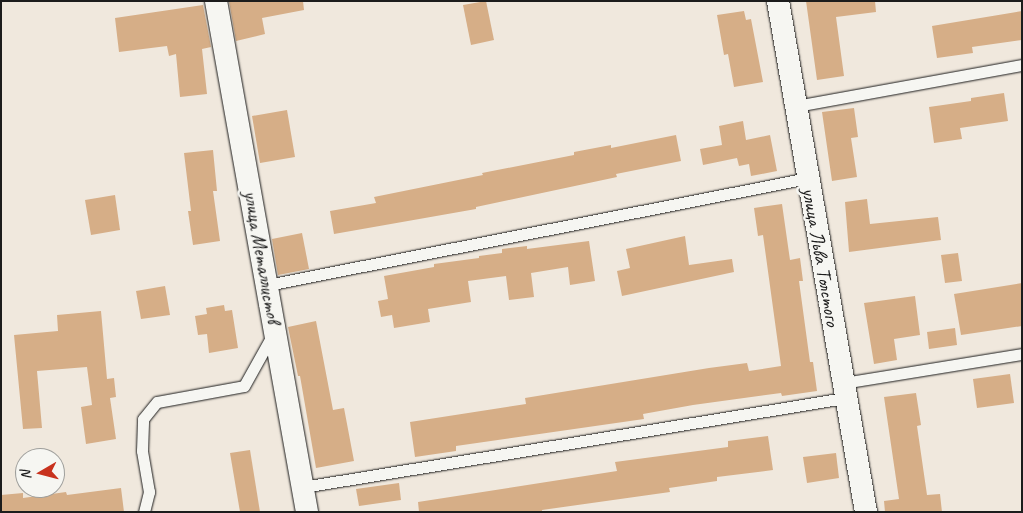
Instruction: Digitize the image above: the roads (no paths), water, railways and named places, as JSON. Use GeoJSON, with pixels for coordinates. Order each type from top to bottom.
{"type":"FeatureCollection","features":[{"type":"Feature","properties":{"kind":"street","name":"улица Металлистов"},"geometry":{"type":"LineString","coordinates":[[216,1],[308,512]]}},
{"type":"Feature","properties":{"kind":"street","name":"улица Льва Толстого"},"geometry":{"type":"LineString","coordinates":[[778,1],[866,512]]}},
{"type":"Feature","properties":{"kind":"lane"},"geometry":{"type":"LineString","coordinates":[[796,106],[1022,65]]}},
{"type":"Feature","properties":{"kind":"lane"},"geometry":{"type":"LineString","coordinates":[[267,285],[808,178]]}},
{"type":"Feature","properties":{"kind":"lane"},"geometry":{"type":"LineString","coordinates":[[144,512],[149,492],[142,451],[143,419],[157,402],[244,386],[275,330]]}},
{"type":"Feature","properties":{"kind":"lane"},"geometry":{"type":"LineString","coordinates":[[303,487],[844,390],[1022,354]]}}]}
